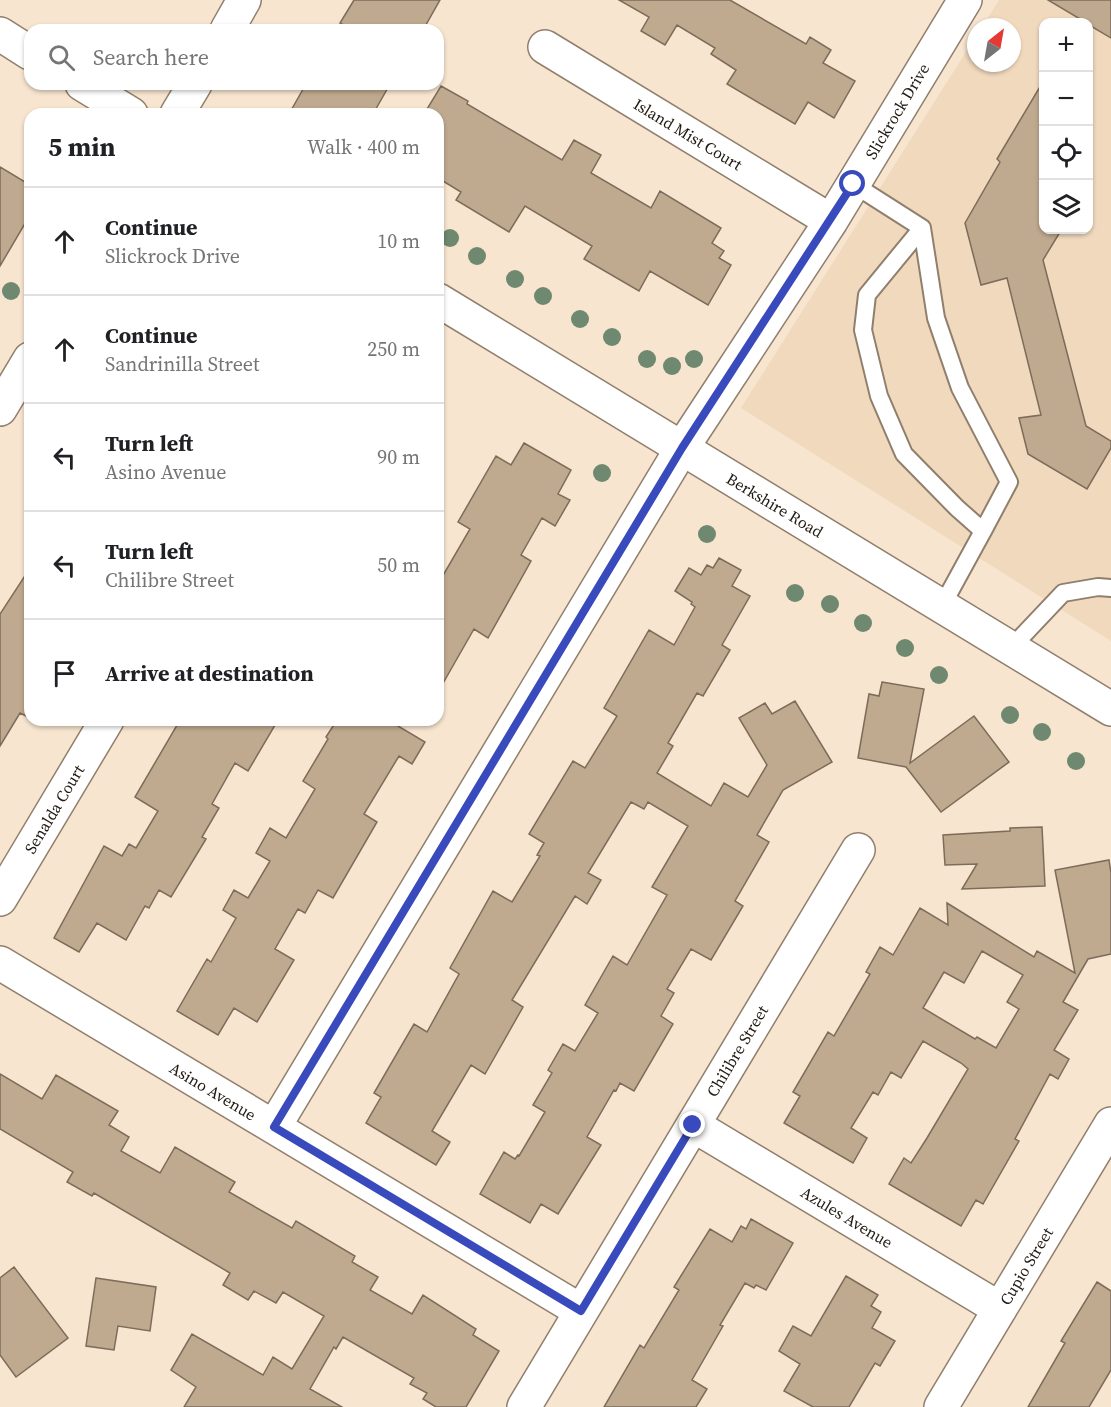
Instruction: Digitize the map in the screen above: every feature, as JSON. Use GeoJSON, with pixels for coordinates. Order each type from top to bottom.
{"type":"FeatureCollection","features":[{"type":"Feature","properties":{"kind":"street"},"geometry":{"type":"LineString","coordinates":[[230,24],[244,0]]}},
{"type":"Feature","properties":{"kind":"street","name":"Slickrock Drive"},"geometry":{"type":"LineString","coordinates":[[274,1127],[682,448],[831,221],[965,0]]}},
{"type":"Feature","properties":{"kind":"street"},"geometry":{"type":"LineString","coordinates":[[0,34],[24,49]]}},
{"type":"Feature","properties":{"kind":"street","name":"Island Mist Court"},"geometry":{"type":"LineString","coordinates":[[545,47],[831,221]]}},
{"type":"Feature","properties":{"kind":"street"},"geometry":{"type":"LineString","coordinates":[[92,90],[121,108]]}},
{"type":"Feature","properties":{"kind":"street"},"geometry":{"type":"LineString","coordinates":[[181,108],[191,90]]}},
{"type":"Feature","properties":{"kind":"street","name":"Berkshire Road"},"geometry":{"type":"LineString","coordinates":[[444,304],[1111,709]]}},
{"type":"Feature","properties":{"kind":"street"},"geometry":{"type":"LineString","coordinates":[[0,409],[24,369]]}},
{"type":"Feature","properties":{"kind":"street","name":"Senalda Court"},"geometry":{"type":"LineString","coordinates":[[0,899],[103,726]]}},
{"type":"Feature","properties":{"kind":"street","name":"Chilibre Street"},"geometry":{"type":"LineString","coordinates":[[524,1407],[858,850]]}},
{"type":"Feature","properties":{"kind":"street","name":"Asino Avenue"},"geometry":{"type":"LineString","coordinates":[[0,963],[581,1311]]}},
{"type":"Feature","properties":{"kind":"street","name":"Cupio Street"},"geometry":{"type":"LineString","coordinates":[[941,1407],[1111,1124]]}},
{"type":"Feature","properties":{"kind":"street","name":"Azules Avenue"},"geometry":{"type":"LineString","coordinates":[[693,1125],[1000,1310]]}},
{"type":"Feature","properties":{"kind":"lane"},"geometry":{"type":"LineString","coordinates":[[853,184],[922,228],[936,318],[960,388],[1009,482],[942,606]]}},
{"type":"Feature","properties":{"kind":"lane"},"geometry":{"type":"LineString","coordinates":[[922,228],[867,295],[863,330],[879,396],[904,454],[983,531]]}},
{"type":"Feature","properties":{"kind":"lane"},"geometry":{"type":"LineString","coordinates":[[1011,648],[1063,593],[1089,588],[1111,588]]}},
{"type":"Feature","properties":{"kind":"shaded area"},"geometry":{"type":"Polygon","coordinates":[[[999,0],[1111,0],[1111,641],[741,408],[967,50],[967,72],[1021,72],[1021,18],[988,18],[999,0]]]}},
{"type":"Feature","properties":{"kind":"building"},"geometry":{"type":"Polygon","coordinates":[[[354,0],[440,0],[426,24],[340,23],[354,0]]]}},
{"type":"Feature","properties":{"kind":"building"},"geometry":{"type":"Polygon","coordinates":[[[619,0],[730,0],[806,44],[810,37],[831,50],[823,63],[855,81],[834,118],[808,102],[795,124],[727,84],[736,70],[711,54],[715,48],[677,25],[665,45],[641,31],[649,17],[619,0]]]}},
{"type":"Feature","properties":{"kind":"building"},"geometry":{"type":"Polygon","coordinates":[[[1048,0],[1111,0],[1111,38],[1093,27],[1093,18],[1078,18],[1048,0]]]}},
{"type":"Feature","properties":{"kind":"building"},"geometry":{"type":"Polygon","coordinates":[[[444,88],[468,101],[467,104],[562,160],[574,140],[601,155],[591,173],[651,208],[660,191],[721,228],[712,243],[724,251],[719,258],[731,265],[708,305],[650,271],[639,291],[584,259],[592,246],[525,206],[509,232],[456,200],[461,192],[444,182],[444,108],[428,108],[439,90],[444,90],[444,88]]]}},
{"type":"Feature","properties":{"kind":"building"},"geometry":{"type":"Polygon","coordinates":[[[1039,88],[1039,234],[1059,234],[1043,260],[1086,426],[1111,441],[1111,448],[1087,489],[1028,454],[1019,418],[1041,415],[1007,278],[981,285],[965,223],[1000,162],[997,159],[1039,88]]]}},
{"type":"Feature","properties":{"kind":"building"},"geometry":{"type":"Polygon","coordinates":[[[303,90],[387,90],[376,108],[292,108],[303,90]]]}},
{"type":"Feature","properties":{"kind":"building"},"geometry":{"type":"Polygon","coordinates":[[[0,167],[24,181],[24,225],[0,266],[0,167]]]}},
{"type":"Feature","properties":{"kind":"building"},"geometry":{"type":"Polygon","coordinates":[[[524,443],[571,470],[558,494],[570,500],[555,526],[542,518],[521,555],[531,561],[488,638],[474,629],[444,682],[444,574],[470,529],[458,522],[496,456],[511,465],[524,443]]]}},
{"type":"Feature","properties":{"kind":"building"},"geometry":{"type":"Polygon","coordinates":[[[719,558],[741,570],[732,586],[750,596],[722,645],[730,650],[703,696],[697,693],[668,743],[673,746],[657,773],[711,806],[724,783],[748,797],[767,765],[739,718],[765,703],[772,714],[795,701],[832,762],[783,790],[757,835],[769,842],[735,901],[743,906],[711,960],[691,949],[667,989],[674,993],[661,1016],[673,1024],[634,1091],[620,1083],[616,1091],[614,1090],[587,1137],[601,1145],[558,1214],[541,1204],[530,1223],[480,1194],[504,1152],[515,1159],[519,1156],[545,1112],[533,1105],[552,1073],[548,1070],[563,1044],[575,1051],[598,1013],[585,1005],[613,956],[627,965],[667,895],[652,887],[688,826],[648,802],[644,809],[631,802],[588,873],[601,880],[587,904],[575,896],[512,1000],[523,1007],[485,1074],[471,1065],[432,1131],[450,1142],[436,1165],[366,1123],[381,1097],[374,1093],[414,1024],[427,1032],[459,974],[450,968],[493,891],[512,902],[540,856],[537,855],[544,843],[529,834],[573,761],[585,768],[617,716],[604,708],[649,630],[674,645],[695,607],[691,604],[692,602],[675,591],[689,568],[701,575],[707,565],[713,568],[719,558]]]}},
{"type":"Feature","properties":{"kind":"building"},"geometry":{"type":"Polygon","coordinates":[[[24,577],[24,715],[20,713],[0,746],[0,614],[24,577]]]}},
{"type":"Feature","properties":{"kind":"building"},"geometry":{"type":"Polygon","coordinates":[[[882,682],[924,689],[910,763],[974,716],[1009,762],[941,812],[906,767],[858,758],[869,694],[879,696],[882,682]]]}},
{"type":"Feature","properties":{"kind":"building"},"geometry":{"type":"Polygon","coordinates":[[[176,726],[274,726],[248,771],[235,763],[212,804],[219,808],[202,837],[206,839],[171,897],[159,890],[149,908],[145,906],[126,940],[97,923],[79,952],[54,938],[104,846],[122,856],[129,844],[136,848],[158,811],[135,797],[176,726]]]}},
{"type":"Feature","properties":{"kind":"building"},"geometry":{"type":"Polygon","coordinates":[[[333,726],[398,726],[425,742],[412,764],[399,756],[364,814],[377,822],[333,898],[318,890],[305,913],[298,909],[275,949],[294,960],[257,1022],[234,1008],[218,1035],[177,1011],[207,959],[211,962],[236,918],[223,910],[234,890],[248,898],[270,861],[256,853],[270,828],[286,838],[315,789],[303,781],[328,739],[326,737],[333,726]]]}},
{"type":"Feature","properties":{"kind":"building"},"geometry":{"type":"Polygon","coordinates":[[[1042,827],[1045,886],[962,889],[977,864],[945,865],[943,835],[1042,827]]]}},
{"type":"Feature","properties":{"kind":"building"},"geometry":{"type":"Polygon","coordinates":[[[1109,860],[1111,954],[1088,959],[1063,1002],[1078,1010],[1054,1050],[1069,1059],[1058,1079],[1050,1074],[1015,1139],[1019,1141],[983,1204],[976,1200],[961,1226],[889,1184],[904,1158],[911,1163],[927,1138],[968,1069],[961,1063],[923,1041],[901,1078],[891,1072],[878,1095],[873,1092],[851,1128],[867,1138],[853,1163],[784,1123],[800,1096],[793,1092],[828,1032],[834,1036],[870,974],[866,972],[880,947],[893,955],[920,908],[948,925],[947,903],[1034,957],[1037,951],[1075,973],[1055,870],[1109,860]],[[982,951],[964,983],[944,972],[923,1008],[975,1039],[977,1037],[996,1048],[1019,1009],[1007,1002],[1023,975],[982,951]]]}},
{"type":"Feature","properties":{"kind":"building"},"geometry":{"type":"Polygon","coordinates":[[[0,1074],[42,1099],[56,1075],[118,1111],[109,1125],[129,1137],[121,1151],[160,1173],[175,1147],[235,1182],[229,1192],[292,1228],[296,1221],[355,1256],[352,1262],[378,1277],[370,1290],[412,1314],[423,1295],[476,1329],[473,1335],[499,1351],[466,1407],[436,1407],[423,1399],[427,1393],[410,1384],[414,1378],[343,1337],[336,1349],[334,1347],[310,1389],[342,1407],[184,1407],[196,1387],[171,1370],[192,1334],[263,1375],[273,1357],[292,1369],[324,1316],[283,1292],[276,1303],[254,1291],[248,1300],[223,1285],[230,1273],[94,1193],[92,1196],[67,1182],[73,1172],[0,1129],[0,1074]]]}},
{"type":"Feature","properties":{"kind":"building"},"geometry":{"type":"Polygon","coordinates":[[[751,1219],[793,1243],[766,1290],[756,1285],[754,1288],[745,1283],[720,1325],[723,1326],[692,1380],[707,1389],[696,1407],[604,1407],[640,1345],[644,1348],[679,1290],[674,1287],[710,1229],[732,1242],[741,1226],[746,1229],[751,1219]]]}},
{"type":"Feature","properties":{"kind":"building"},"geometry":{"type":"Polygon","coordinates":[[[14,1267],[68,1338],[16,1377],[0,1355],[0,1278],[14,1267]]]}},
{"type":"Feature","properties":{"kind":"building"},"geometry":{"type":"Polygon","coordinates":[[[846,1276],[878,1295],[871,1306],[881,1312],[872,1328],[895,1341],[880,1366],[875,1363],[849,1407],[813,1407],[784,1391],[800,1364],[779,1351],[793,1326],[811,1336],[846,1276]]]}},
{"type":"Feature","properties":{"kind":"building"},"geometry":{"type":"Polygon","coordinates":[[[96,1278],[156,1287],[150,1331],[118,1326],[114,1350],[86,1346],[96,1278]]]}},
{"type":"Feature","properties":{"kind":"building"},"geometry":{"type":"Polygon","coordinates":[[[1097,1282],[1111,1291],[1111,1370],[1089,1407],[1028,1407],[1065,1343],[1061,1341],[1097,1282]]]}},
{"type":"Feature","properties":{"kind":"route"},"geometry":{"type":"LineString","coordinates":[[693,1125],[581,1311],[274,1127],[682,448],[853,184]]}}]}
